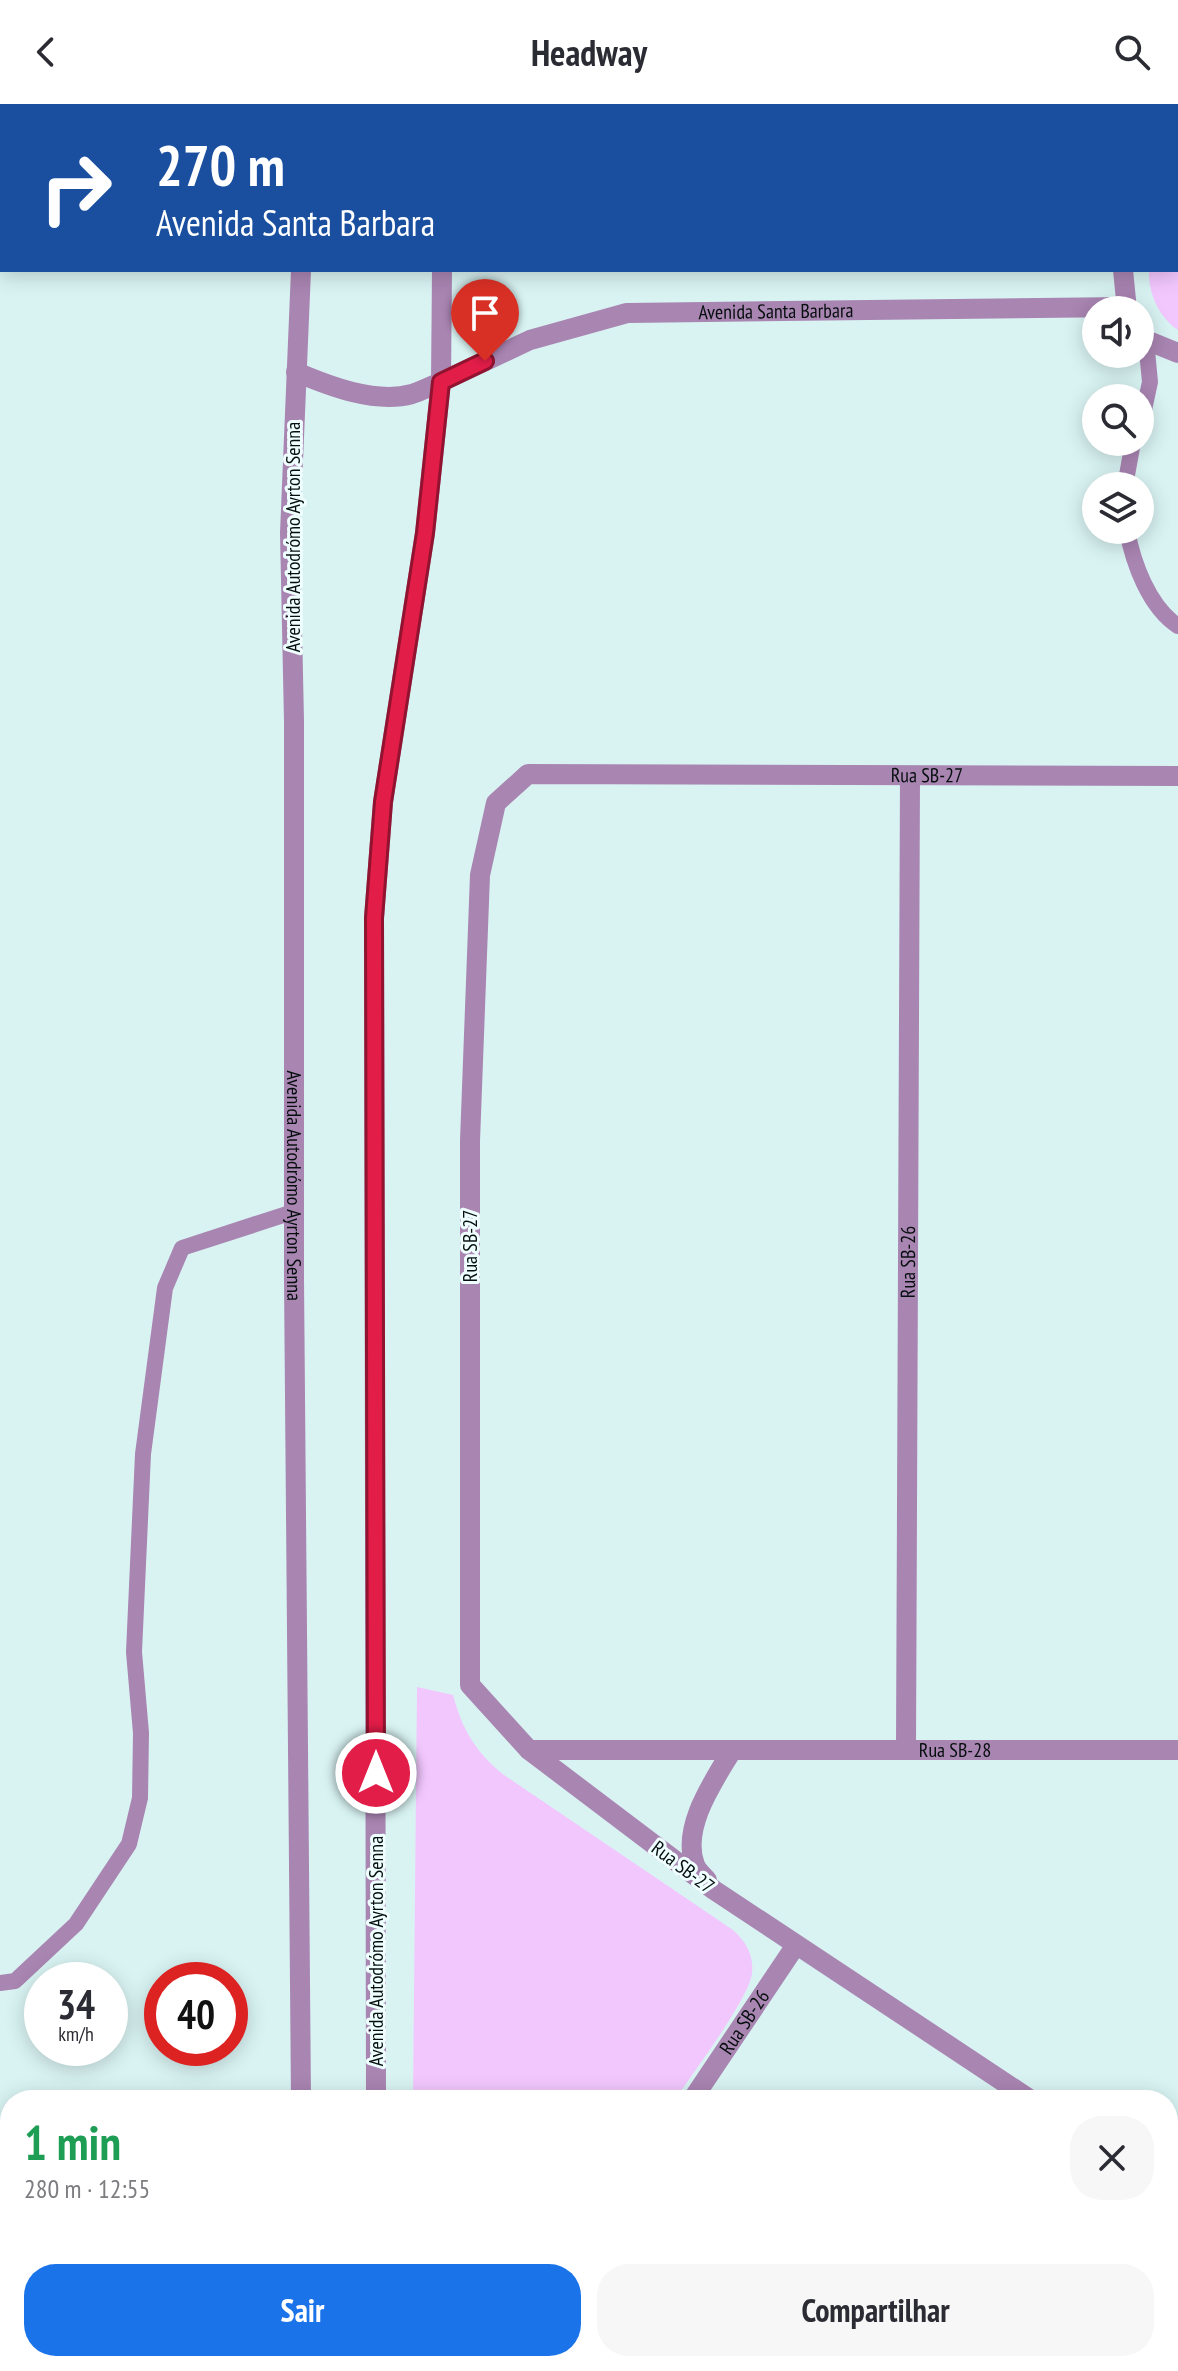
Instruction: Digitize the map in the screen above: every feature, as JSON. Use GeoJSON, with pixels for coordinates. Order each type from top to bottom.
{"type":"FeatureCollection","features":[{"type":"Feature","properties":{"kind":"street","name":"Avenida Autodrómo Ayrton Senna"},"geometry":{"type":"LineString","coordinates":[[301,272],[290,533],[294,721],[294,1295],[301,2090]]}},
{"type":"Feature","properties":{"kind":"street","name":"Avenida Autodrómo Ayrton Senna"},"geometry":{"type":"LineString","coordinates":[[376,2090],[374,918],[383,802],[425,533],[441,382],[442,272]]}},
{"type":"Feature","properties":{"kind":"street"},"geometry":{"type":"LineString","coordinates":[[1123,272],[1125,296]]}},
{"type":"Feature","properties":{"kind":"street","name":"Avenida Santa Barbara"},"geometry":{"type":"LineString","coordinates":[[296,372],[336,389],[374,395],[409,395],[530,340],[627,313],[1082,308]]}},
{"type":"Feature","properties":{"kind":"street"},"geometry":{"type":"LineString","coordinates":[[1154,341],[1178,353]]}},
{"type":"Feature","properties":{"kind":"street","name":"Rua SB-27"},"geometry":{"type":"LineString","coordinates":[[1016,2090],[714,1890],[529,1750],[470,1685],[470,1141],[480,875],[496,803],[528,774],[1178,776]]}},
{"type":"Feature","properties":{"kind":"street","name":"Rua SB-26"},"geometry":{"type":"LineString","coordinates":[[906,1750],[910,776]]}},
{"type":"Feature","properties":{"kind":"street","name":"Rua SB-28"},"geometry":{"type":"LineString","coordinates":[[529,1750],[1178,1750]]}},
{"type":"Feature","properties":{"kind":"street"},"geometry":{"type":"LineString","coordinates":[[714,1890],[695,1865],[692,1838],[702,1800],[731,1752]]}},
{"type":"Feature","properties":{"kind":"street","name":"Rua SB-26"},"geometry":{"type":"LineString","coordinates":[[699,2090],[796,1945]]}},
{"type":"Feature","properties":{"kind":"lane"},"geometry":{"type":"LineString","coordinates":[[1131,544],[1140,573],[1154,599],[1178,626]]}},
{"type":"Feature","properties":{"kind":"lane"},"geometry":{"type":"LineString","coordinates":[[0,1983],[15,1981],[76,1924],[129,1844],[140,1798],[141,1733],[134,1652],[143,1454],[165,1288],[182,1248],[296,1211]]}},
{"type":"Feature","properties":{"kind":"shaded area"},"geometry":{"type":"Polygon","coordinates":[[[1149,272],[1178,272],[1178,330],[1165,318],[1153,296],[1149,272]]]}},
{"type":"Feature","properties":{"kind":"shaded area"},"geometry":{"type":"Polygon","coordinates":[[[417,1687],[453,1695],[471,1740],[504,1775],[733,1930],[750,1955],[752,1973],[731,2018],[682,2090],[413,2090],[417,1687]]]}},
{"type":"Feature","properties":{"kind":"route"},"geometry":{"type":"LineString","coordinates":[[376,1773],[374,918],[383,802],[425,533],[441,382],[485,361]]}}]}
